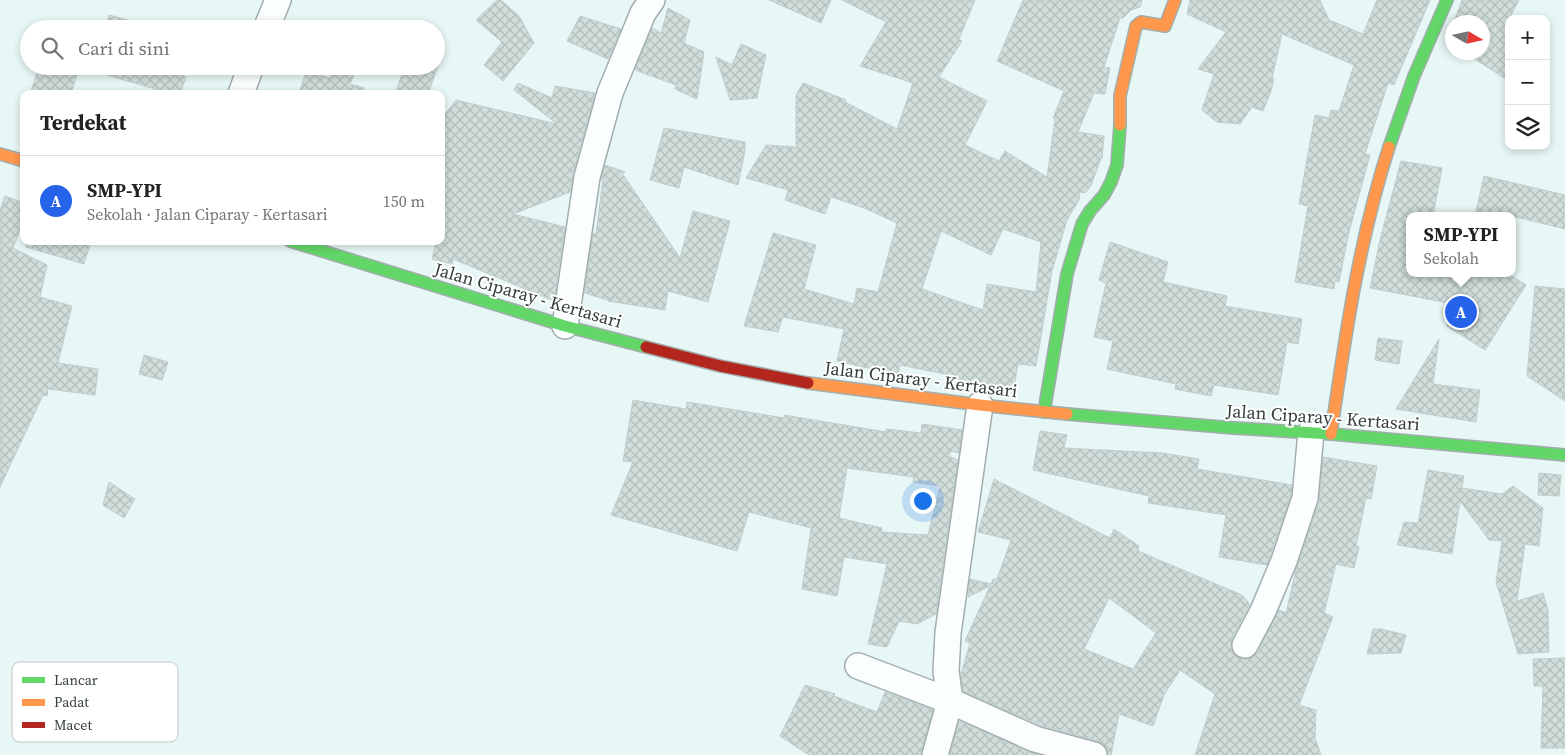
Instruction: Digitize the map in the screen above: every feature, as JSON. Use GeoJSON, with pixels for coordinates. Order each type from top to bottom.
{"type":"FeatureCollection","features":[{"type":"Feature","properties":{"kind":"main road"},"geometry":{"type":"LineString","coordinates":[[1044,412],[1066,274],[1082,224],[1104,195],[1117,165],[1120,134],[1120,96],[1136,26],[1141,22],[1165,26],[1175,0]]}},
{"type":"Feature","properties":{"kind":"main road"},"geometry":{"type":"LineString","coordinates":[[1321,433],[1374,194],[1406,93],[1430,34],[1447,0]]}},
{"type":"Feature","properties":{"kind":"main road"},"geometry":{"type":"LineString","coordinates":[[0,154],[20,160]]}},
{"type":"Feature","properties":{"kind":"main road","name":"Jalan Ciparay - Kertasari"},"geometry":{"type":"LineString","coordinates":[[303,245],[565,326],[730,368],[804,382],[1044,412],[1234,428],[1321,433],[1565,455]]}},
{"type":"Feature","properties":{"kind":"street"},"geometry":{"type":"LineString","coordinates":[[270,20],[278,0]]}},
{"type":"Feature","properties":{"kind":"street"},"geometry":{"type":"LineString","coordinates":[[565,326],[587,177],[610,93],[643,13],[652,0]]}},
{"type":"Feature","properties":{"kind":"street"},"geometry":{"type":"LineString","coordinates":[[242,90],[248,75]]}},
{"type":"Feature","properties":{"kind":"street"},"geometry":{"type":"LineString","coordinates":[[935,755],[950,701],[946,671],[948,633],[980,405]]}},
{"type":"Feature","properties":{"kind":"street"},"geometry":{"type":"LineString","coordinates":[[1245,645],[1263,611],[1284,561],[1305,498],[1321,433]]}},
{"type":"Feature","properties":{"kind":"street"},"geometry":{"type":"LineString","coordinates":[[858,666],[950,701],[1035,739],[1094,755]]}},
{"type":"Feature","properties":{"kind":"building"},"geometry":{"type":"Polygon","coordinates":[[[497,0],[501,0],[519,16],[534,43],[503,81],[484,65],[502,42],[476,20],[497,0]]]}},
{"type":"Feature","properties":{"kind":"building"},"geometry":{"type":"Polygon","coordinates":[[[769,0],[831,0],[821,23],[769,0]]]}},
{"type":"Feature","properties":{"kind":"building"},"geometry":{"type":"Polygon","coordinates":[[[842,0],[975,0],[959,39],[962,41],[939,77],[987,101],[965,145],[999,161],[1005,151],[1047,177],[1055,119],[1053,118],[1064,91],[997,61],[1023,0],[1142,0],[1140,7],[1131,10],[1123,18],[1120,18],[1104,67],[1110,68],[1105,94],[1094,93],[1078,132],[1104,136],[1102,159],[1091,186],[1085,193],[1080,192],[1079,200],[1067,220],[1052,271],[1036,366],[1018,364],[1013,392],[986,388],[948,377],[949,375],[900,365],[898,375],[837,361],[844,329],[783,317],[778,332],[744,326],[773,233],[816,245],[804,289],[854,304],[857,288],[878,292],[897,223],[864,208],[831,197],[825,214],[785,200],[788,190],[746,178],[766,145],[796,147],[796,95],[803,83],[846,100],[845,102],[897,129],[913,83],[860,66],[886,22],[842,0]],[[1003,229],[991,255],[941,231],[922,289],[983,310],[987,284],[1036,292],[1041,242],[1003,229]]]}},
{"type":"Feature","properties":{"kind":"building"},"geometry":{"type":"Polygon","coordinates":[[[1190,0],[1320,0],[1329,20],[1363,34],[1377,0],[1430,0],[1394,85],[1388,83],[1365,154],[1370,155],[1349,232],[1339,282],[1335,281],[1334,289],[1295,282],[1308,206],[1299,204],[1315,115],[1329,118],[1331,110],[1339,111],[1354,65],[1282,34],[1272,78],[1274,79],[1263,111],[1252,107],[1240,124],[1217,122],[1202,110],[1214,74],[1198,69],[1226,32],[1187,14],[1190,0]]]}},
{"type":"Feature","properties":{"kind":"building"},"geometry":{"type":"Polygon","coordinates":[[[1462,0],[1519,0],[1511,15],[1505,15],[1505,78],[1476,60],[1490,60],[1490,15],[1457,15],[1462,0]]]}},
{"type":"Feature","properties":{"kind":"building"},"geometry":{"type":"Polygon","coordinates":[[[668,8],[690,20],[684,43],[704,52],[697,99],[675,89],[676,85],[635,70],[652,28],[661,33],[668,8]]]}},
{"type":"Feature","properties":{"kind":"building"},"geometry":{"type":"Polygon","coordinates":[[[109,15],[127,20],[108,20],[109,15]]]}},
{"type":"Feature","properties":{"kind":"building"},"geometry":{"type":"Polygon","coordinates":[[[580,16],[621,29],[608,59],[567,41],[580,16]]]}},
{"type":"Feature","properties":{"kind":"building"},"geometry":{"type":"Polygon","coordinates":[[[741,44],[766,55],[757,98],[730,100],[716,57],[732,65],[741,44]]]}},
{"type":"Feature","properties":{"kind":"building"},"geometry":{"type":"Polygon","coordinates":[[[36,75],[77,75],[72,90],[31,90],[36,75]]]}},
{"type":"Feature","properties":{"kind":"building"},"geometry":{"type":"Polygon","coordinates":[[[107,75],[180,75],[186,77],[181,90],[155,89],[107,75]]]}},
{"type":"Feature","properties":{"kind":"building"},"geometry":{"type":"Polygon","coordinates":[[[305,75],[320,75],[330,78],[332,75],[354,75],[350,84],[364,88],[364,90],[300,90],[305,75]]]}},
{"type":"Feature","properties":{"kind":"building"},"geometry":{"type":"Polygon","coordinates":[[[402,75],[435,75],[429,90],[396,90],[402,75]]]}},
{"type":"Feature","properties":{"kind":"building"},"geometry":{"type":"Polygon","coordinates":[[[518,83],[552,98],[555,86],[595,93],[573,173],[570,192],[513,214],[565,227],[554,301],[453,259],[452,264],[432,259],[435,245],[445,245],[445,114],[456,100],[557,124],[514,90],[518,83]]]}},
{"type":"Feature","properties":{"kind":"building"},"geometry":{"type":"Polygon","coordinates":[[[664,128],[745,142],[738,185],[684,167],[679,188],[650,180],[664,128]]]}},
{"type":"Feature","properties":{"kind":"building"},"geometry":{"type":"Polygon","coordinates":[[[1401,161],[1442,168],[1434,212],[1406,212],[1406,277],[1513,277],[1526,285],[1485,350],[1447,326],[1459,305],[1370,288],[1380,240],[1401,161]]]}},
{"type":"Feature","properties":{"kind":"building"},"geometry":{"type":"Polygon","coordinates":[[[605,165],[625,172],[622,173],[680,258],[693,211],[730,221],[708,302],[668,291],[665,310],[608,301],[584,293],[593,233],[596,234],[603,180],[601,181],[605,165]]]}},
{"type":"Feature","properties":{"kind":"building"},"geometry":{"type":"Polygon","coordinates":[[[1484,176],[1565,195],[1565,229],[1516,217],[1516,212],[1476,212],[1484,176]]]}},
{"type":"Feature","properties":{"kind":"building"},"geometry":{"type":"Polygon","coordinates":[[[5,196],[20,202],[20,230],[13,248],[47,265],[40,297],[72,306],[58,363],[98,369],[95,395],[48,389],[47,396],[43,395],[0,487],[0,210],[5,196]]]}},
{"type":"Feature","properties":{"kind":"building"},"geometry":{"type":"Polygon","coordinates":[[[1110,242],[1168,262],[1163,282],[1227,296],[1225,306],[1302,319],[1298,344],[1287,342],[1278,395],[1214,385],[1211,396],[1175,389],[1176,384],[1107,369],[1113,341],[1094,337],[1106,283],[1099,280],[1110,242]]]}},
{"type":"Feature","properties":{"kind":"building"},"geometry":{"type":"Polygon","coordinates":[[[26,245],[90,245],[84,264],[26,247],[26,245]]]}},
{"type":"Feature","properties":{"kind":"building"},"geometry":{"type":"Polygon","coordinates":[[[1535,286],[1565,289],[1565,401],[1527,376],[1535,286]]]}},
{"type":"Feature","properties":{"kind":"building"},"geometry":{"type":"Polygon","coordinates":[[[1378,338],[1402,341],[1399,364],[1375,360],[1378,338]]]}},
{"type":"Feature","properties":{"kind":"building"},"geometry":{"type":"Polygon","coordinates":[[[1439,339],[1433,384],[1480,390],[1476,422],[1396,409],[1439,339]]]}},
{"type":"Feature","properties":{"kind":"building"},"geometry":{"type":"Polygon","coordinates":[[[144,355],[168,362],[162,380],[139,374],[144,355]]]}},
{"type":"Feature","properties":{"kind":"building"},"geometry":{"type":"Polygon","coordinates":[[[633,400],[686,409],[687,402],[784,418],[784,415],[886,432],[886,429],[921,433],[922,424],[962,430],[959,453],[951,451],[949,456],[958,460],[936,614],[917,624],[899,621],[887,647],[868,644],[887,564],[844,557],[837,596],[802,589],[811,528],[749,512],[737,551],[611,515],[633,462],[623,461],[633,400]],[[847,468],[839,518],[882,528],[881,532],[928,535],[940,486],[913,482],[914,477],[847,468]]]}},
{"type":"Feature","properties":{"kind":"building"},"geometry":{"type":"Polygon","coordinates":[[[1040,431],[1067,435],[1064,448],[1162,453],[1199,459],[1197,469],[1292,485],[1291,495],[1267,565],[1219,557],[1226,515],[1148,503],[1149,496],[1033,470],[1040,431]]]}},
{"type":"Feature","properties":{"kind":"building"},"geometry":{"type":"Polygon","coordinates":[[[1323,457],[1377,466],[1371,499],[1366,498],[1356,546],[1359,547],[1354,568],[1336,564],[1324,613],[1333,617],[1299,705],[1316,710],[1315,738],[1321,755],[1195,755],[1215,694],[1180,670],[1164,695],[1153,726],[1119,714],[1111,755],[1108,755],[1104,745],[1098,741],[1040,725],[963,691],[961,674],[970,643],[965,641],[990,586],[968,597],[970,579],[991,584],[993,579],[997,579],[1011,540],[978,532],[994,479],[1110,538],[1114,529],[1139,546],[1138,551],[1242,595],[1250,604],[1232,638],[1231,646],[1233,652],[1238,657],[1246,659],[1253,657],[1258,652],[1279,610],[1286,613],[1296,570],[1319,502],[1323,457]],[[1109,598],[1084,649],[1133,669],[1156,633],[1109,598]]]}},
{"type":"Feature","properties":{"kind":"building"},"geometry":{"type":"Polygon","coordinates":[[[1428,470],[1464,476],[1462,488],[1502,494],[1513,486],[1543,508],[1539,546],[1525,544],[1517,601],[1543,593],[1548,610],[1549,652],[1518,654],[1496,582],[1502,541],[1489,540],[1460,501],[1452,554],[1397,545],[1404,522],[1418,523],[1428,470]]]}},
{"type":"Feature","properties":{"kind":"building"},"geometry":{"type":"Polygon","coordinates":[[[1539,473],[1561,475],[1559,496],[1538,495],[1539,473]]]}},
{"type":"Feature","properties":{"kind":"building"},"geometry":{"type":"Polygon","coordinates":[[[109,482],[135,499],[124,518],[103,505],[109,482]]]}},
{"type":"Feature","properties":{"kind":"building"},"geometry":{"type":"Polygon","coordinates":[[[1373,629],[1406,635],[1401,653],[1367,654],[1373,629]]]}},
{"type":"Feature","properties":{"kind":"building"},"geometry":{"type":"Polygon","coordinates":[[[1565,658],[1565,748],[1541,748],[1543,686],[1534,686],[1533,659],[1565,658]]]}},
{"type":"Feature","properties":{"kind":"building"},"geometry":{"type":"Polygon","coordinates":[[[805,685],[835,694],[834,696],[877,712],[885,692],[933,710],[921,755],[809,755],[780,736],[805,685]]]}},
{"type":"Feature","properties":{"kind":"building"},"geometry":{"type":"Polygon","coordinates":[[[959,721],[1029,752],[1039,755],[950,755],[959,721]]]}},
{"type":"Feature","properties":{"kind":"traffic: fast"},"geometry":{"type":"LineString","coordinates":[[1389,147],[1414,76],[1447,0]]}},
{"type":"Feature","properties":{"kind":"traffic: fast"},"geometry":{"type":"LineString","coordinates":[[1044,412],[1067,274],[1082,224],[1104,195],[1111,182],[1117,165],[1120,125]]}},
{"type":"Feature","properties":{"kind":"traffic: fast"},"geometry":{"type":"LineString","coordinates":[[303,245],[565,326],[646,347]]}},
{"type":"Feature","properties":{"kind":"traffic: fast"},"geometry":{"type":"LineString","coordinates":[[1067,414],[1331,434],[1565,455]]}},
{"type":"Feature","properties":{"kind":"traffic: slow"},"geometry":{"type":"LineString","coordinates":[[1120,125],[1120,96],[1136,26],[1141,22],[1165,26],[1175,0]]}},
{"type":"Feature","properties":{"kind":"traffic: slow"},"geometry":{"type":"LineString","coordinates":[[1331,434],[1361,253],[1378,182],[1389,147]]}},
{"type":"Feature","properties":{"kind":"traffic: slow"},"geometry":{"type":"LineString","coordinates":[[0,154],[20,160]]}},
{"type":"Feature","properties":{"kind":"traffic: slow"},"geometry":{"type":"LineString","coordinates":[[808,383],[1067,414]]}},
{"type":"Feature","properties":{"kind":"traffic: jam"},"geometry":{"type":"LineString","coordinates":[[646,347],[720,366],[808,383]]}},
{"type":"Feature","properties":{"kind":"place","name":"SMP-YPI"},"geometry":{"type":"Point","coordinates":[1461,312]}}]}
